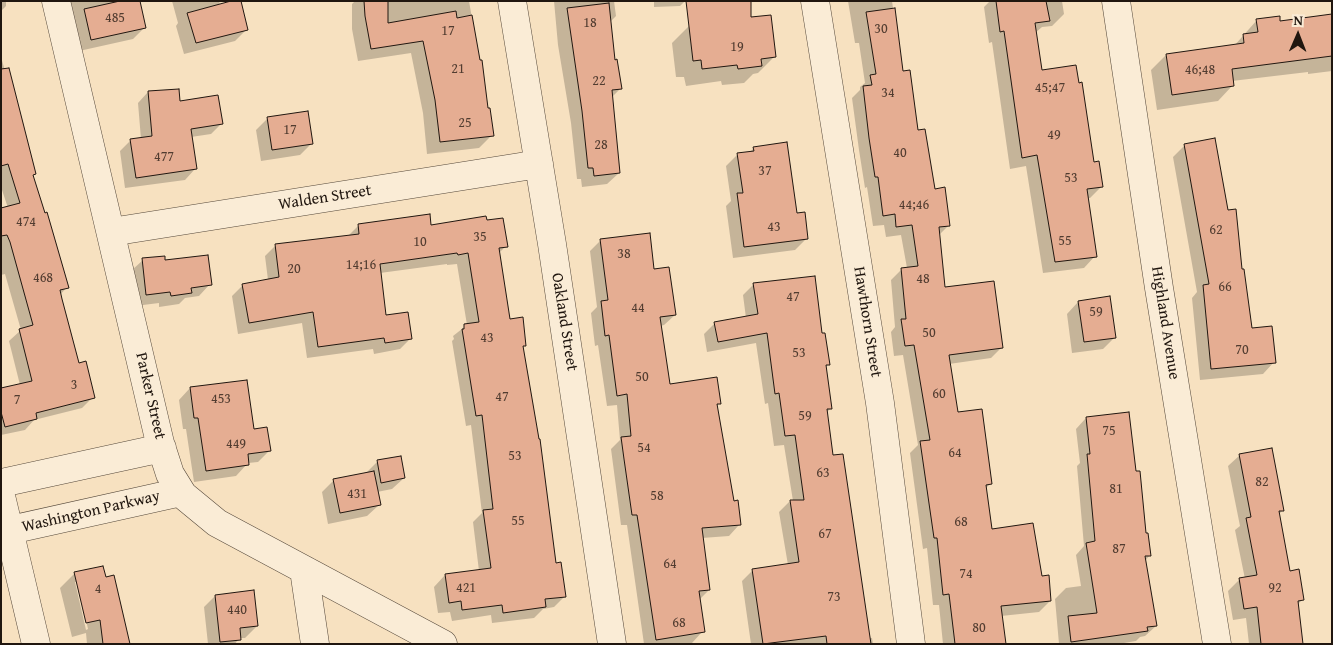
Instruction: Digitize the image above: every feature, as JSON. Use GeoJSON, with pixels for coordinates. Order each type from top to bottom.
{"type":"FeatureCollection","features":[{"type":"Feature","properties":{"kind":"street","name":"Parker Street"},"geometry":{"type":"LineString","coordinates":[[56,1],[162,448],[170,474],[181,492],[217,522],[443,644]]}},
{"type":"Feature","properties":{"kind":"street","name":"Oakland Street"},"geometry":{"type":"LineString","coordinates":[[512,1],[539,164],[612,644]]}},
{"type":"Feature","properties":{"kind":"street","name":"Hawthorn Street"},"geometry":{"type":"LineString","coordinates":[[816,1],[880,403],[911,644]]}},
{"type":"Feature","properties":{"kind":"street","name":"Highland Avenue"},"geometry":{"type":"LineString","coordinates":[[1116,1],[1161,298],[1217,644]]}},
{"type":"Feature","properties":{"kind":"street","name":"Walden Street"},"geometry":{"type":"LineString","coordinates":[[111,232],[539,164]]}},
{"type":"Feature","properties":{"kind":"street"},"geometry":{"type":"LineString","coordinates":[[1,484],[162,448]]}},
{"type":"Feature","properties":{"kind":"street","name":"Washington Parkway"},"geometry":{"type":"LineString","coordinates":[[5,532],[181,492]]}},
{"type":"Feature","properties":{"kind":"street"},"geometry":{"type":"LineString","coordinates":[[1,496],[5,532],[36,644]]}},
{"type":"Feature","properties":{"kind":"street"},"geometry":{"type":"LineString","coordinates":[[304,570],[315,644]]}},
{"type":"Feature","properties":{"kind":"building"},"geometry":{"type":"Polygon","coordinates":[[[120,1],[140,1],[146,28],[91,40],[84,9],[120,1]]]}},
{"type":"Feature","properties":{"kind":"building"},"geometry":{"type":"Polygon","coordinates":[[[231,1],[241,1],[248,30],[196,43],[187,13],[231,1]]]}},
{"type":"Feature","properties":{"kind":"building"},"geometry":{"type":"Polygon","coordinates":[[[364,1],[388,1],[388,23],[456,11],[457,18],[472,15],[480,60],[482,60],[488,108],[490,108],[494,136],[440,142],[435,100],[423,41],[371,49],[364,1]]]}},
{"type":"Feature","properties":{"kind":"building"},"geometry":{"type":"Polygon","coordinates":[[[686,1],[751,1],[751,17],[771,15],[776,57],[761,59],[762,66],[738,69],[737,65],[702,69],[701,60],[693,61],[686,1]]]}},
{"type":"Feature","properties":{"kind":"building"},"geometry":{"type":"Polygon","coordinates":[[[996,1],[1046,1],[1050,21],[1035,23],[1042,70],[1076,65],[1079,83],[1082,82],[1094,162],[1099,161],[1103,187],[1087,189],[1097,257],[1055,262],[1037,155],[1022,158],[1004,31],[1000,32],[996,1]]]}},
{"type":"Feature","properties":{"kind":"building"},"geometry":{"type":"Polygon","coordinates":[[[609,3],[615,60],[617,59],[622,89],[612,90],[620,173],[594,176],[593,168],[588,168],[567,8],[609,3]]]}},
{"type":"Feature","properties":{"kind":"building"},"geometry":{"type":"Polygon","coordinates":[[[895,8],[903,71],[910,70],[918,130],[925,129],[935,189],[945,187],[950,226],[939,227],[945,287],[994,281],[1003,348],[949,355],[958,412],[982,409],[992,484],[986,485],[992,529],[1033,523],[1042,576],[1049,575],[1051,601],[1001,606],[1006,644],[955,644],[949,594],[943,595],[937,538],[934,538],[920,441],[930,440],[914,345],[905,346],[901,319],[906,319],[901,268],[918,266],[912,225],[896,227],[895,214],[883,216],[878,177],[875,177],[869,138],[863,86],[872,85],[870,75],[876,74],[866,12],[895,8]]]}},
{"type":"Feature","properties":{"kind":"building"},"geometry":{"type":"Polygon","coordinates":[[[1332,14],[1332,56],[1232,69],[1234,86],[1172,95],[1166,54],[1244,43],[1243,34],[1258,32],[1256,19],[1280,16],[1280,21],[1332,14]]]}},
{"type":"Feature","properties":{"kind":"building"},"geometry":{"type":"Polygon","coordinates":[[[9,68],[36,174],[33,175],[45,213],[47,212],[69,288],[60,290],[62,299],[79,363],[86,361],[95,398],[36,413],[37,419],[5,427],[1,412],[1,388],[32,381],[19,329],[33,325],[10,242],[7,235],[1,236],[1,208],[20,203],[8,164],[1,166],[1,69],[9,68]]]}},
{"type":"Feature","properties":{"kind":"building"},"geometry":{"type":"Polygon","coordinates":[[[179,89],[180,101],[218,95],[223,124],[191,129],[197,169],[136,178],[130,139],[152,136],[148,91],[179,89]]]}},
{"type":"Feature","properties":{"kind":"building"},"geometry":{"type":"Polygon","coordinates":[[[308,111],[313,144],[272,150],[267,117],[308,111]]]}},
{"type":"Feature","properties":{"kind":"building"},"geometry":{"type":"Polygon","coordinates":[[[1215,138],[1228,210],[1236,209],[1242,269],[1244,269],[1252,328],[1272,326],[1276,363],[1211,369],[1203,285],[1209,284],[1184,144],[1215,138]]]}},
{"type":"Feature","properties":{"kind":"building"},"geometry":{"type":"Polygon","coordinates":[[[787,142],[797,213],[805,212],[808,239],[744,247],[737,193],[743,193],[737,153],[754,151],[753,147],[787,142]]]}},
{"type":"Feature","properties":{"kind":"building"},"geometry":{"type":"Polygon","coordinates":[[[430,214],[431,225],[486,216],[487,220],[503,218],[508,247],[499,248],[510,319],[523,317],[526,346],[523,346],[540,439],[556,563],[561,562],[566,597],[545,599],[546,607],[503,613],[502,605],[462,610],[461,601],[449,603],[445,574],[491,568],[483,510],[493,509],[482,415],[476,416],[462,329],[464,329],[464,324],[479,322],[468,253],[380,264],[386,315],[408,312],[412,339],[385,343],[384,338],[318,347],[313,312],[249,323],[242,284],[279,277],[275,244],[359,234],[358,224],[430,214]]]}},
{"type":"Feature","properties":{"kind":"building"},"geometry":{"type":"Polygon","coordinates":[[[650,233],[654,269],[669,267],[676,315],[660,317],[670,384],[717,377],[721,404],[717,404],[734,501],[738,500],[741,525],[702,528],[710,590],[699,591],[705,632],[656,640],[637,515],[632,515],[621,437],[631,436],[627,394],[617,396],[609,335],[605,336],[601,301],[608,300],[600,239],[650,233]]]}},
{"type":"Feature","properties":{"kind":"building"},"geometry":{"type":"Polygon","coordinates":[[[208,255],[212,285],[191,288],[192,293],[171,296],[170,292],[146,295],[142,258],[165,256],[165,260],[208,255]]]}},
{"type":"Feature","properties":{"kind":"building"},"geometry":{"type":"Polygon","coordinates":[[[815,276],[822,333],[825,333],[830,365],[826,365],[832,409],[827,409],[833,455],[843,454],[871,644],[827,644],[826,636],[763,644],[752,569],[799,562],[790,500],[804,500],[795,435],[785,436],[779,393],[775,394],[767,333],[718,342],[714,322],[758,314],[753,283],[815,276]]]}},
{"type":"Feature","properties":{"kind":"building"},"geometry":{"type":"Polygon","coordinates":[[[1110,296],[1116,338],[1084,342],[1078,301],[1110,296]]]}},
{"type":"Feature","properties":{"kind":"building"},"geometry":{"type":"Polygon","coordinates":[[[247,380],[254,429],[267,427],[271,451],[248,454],[249,465],[206,471],[198,418],[194,418],[190,387],[247,380]]]}},
{"type":"Feature","properties":{"kind":"building"},"geometry":{"type":"Polygon","coordinates":[[[1129,412],[1136,471],[1140,471],[1146,533],[1148,533],[1151,556],[1145,556],[1157,626],[1147,627],[1148,631],[1071,642],[1068,616],[1097,613],[1086,543],[1095,541],[1087,454],[1090,454],[1086,417],[1129,412]]]}},
{"type":"Feature","properties":{"kind":"building"},"geometry":{"type":"Polygon","coordinates":[[[1272,448],[1284,511],[1279,511],[1290,571],[1299,569],[1304,600],[1298,601],[1303,644],[1261,644],[1257,607],[1244,609],[1239,578],[1257,575],[1246,518],[1251,517],[1239,454],[1272,448]]]}},
{"type":"Feature","properties":{"kind":"building"},"geometry":{"type":"Polygon","coordinates":[[[401,456],[405,478],[381,483],[377,460],[401,456]]]}},
{"type":"Feature","properties":{"kind":"building"},"geometry":{"type":"Polygon","coordinates":[[[374,471],[381,505],[340,513],[333,479],[374,471]]]}},
{"type":"Feature","properties":{"kind":"building"},"geometry":{"type":"Polygon","coordinates":[[[103,566],[106,577],[114,575],[130,644],[103,644],[100,620],[86,623],[74,572],[103,566]]]}},
{"type":"Feature","properties":{"kind":"building"},"geometry":{"type":"Polygon","coordinates":[[[254,590],[258,626],[240,628],[241,640],[220,642],[215,595],[254,590]]]}}]}
